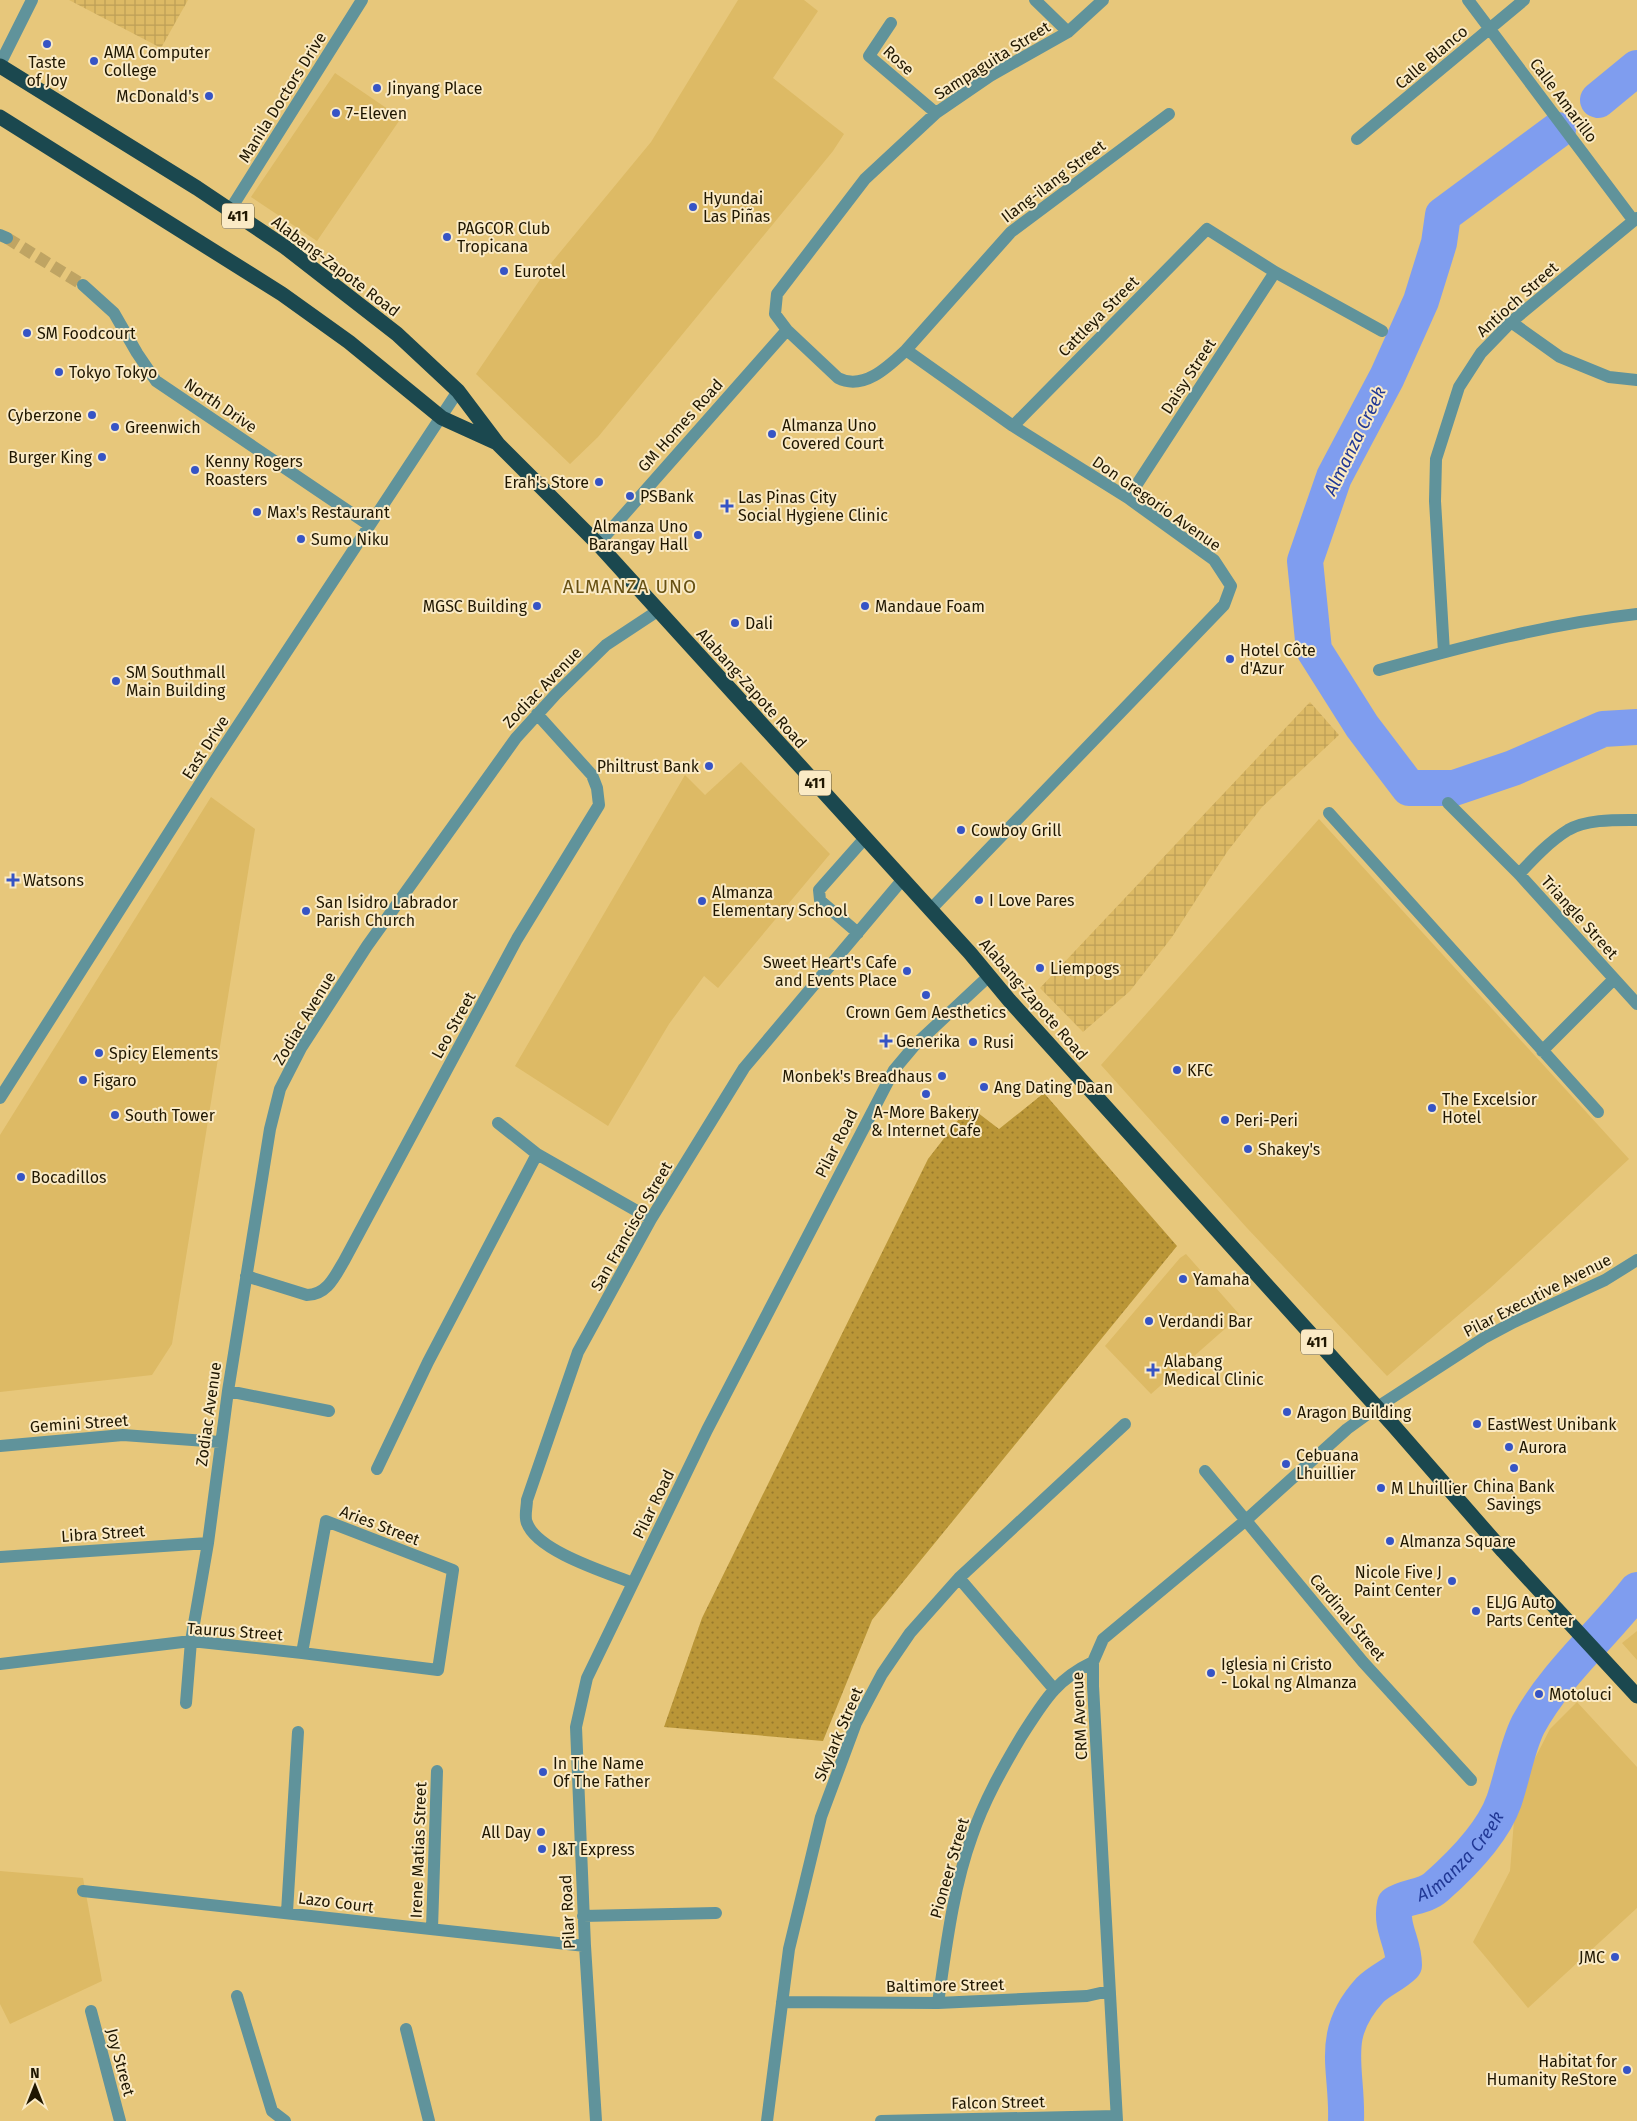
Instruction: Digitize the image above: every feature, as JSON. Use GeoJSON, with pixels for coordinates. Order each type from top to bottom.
{"type":"FeatureCollection","features":[{"type":"Feature","properties":{"kind":"highway","name":"Alabang-Zapote Road"},"geometry":{"type":"LineString","coordinates":[[0,65],[136,149],[285,247],[366,308],[458,391],[498,444],[598,544],[659,610],[1637,1696]]}},
{"type":"Feature","properties":{"kind":"highway","name":"Alabang-Zapote Road"},"geometry":{"type":"LineString","coordinates":[[0,116],[282,294],[349,342],[442,418],[498,444]]}},
{"type":"Feature","properties":{"kind":"street"},"geometry":{"type":"LineString","coordinates":[[0,65],[32,0]]}},
{"type":"Feature","properties":{"kind":"street","name":"Manila Doctors Drive"},"geometry":{"type":"LineString","coordinates":[[230,210],[362,0]]}},
{"type":"Feature","properties":{"kind":"street"},"geometry":{"type":"LineString","coordinates":[[1035,0],[1068,32]]}},
{"type":"Feature","properties":{"kind":"street","name":"Sampaguita Street"},"geometry":{"type":"LineString","coordinates":[[787,330],[775,314],[777,294],[865,179],[936,113],[990,76],[1068,32],[1103,0]]}},
{"type":"Feature","properties":{"kind":"street","name":"Calle Amarillo"},"geometry":{"type":"LineString","coordinates":[[1468,0],[1635,219]]}},
{"type":"Feature","properties":{"kind":"street","name":"Calle Blanco"},"geometry":{"type":"LineString","coordinates":[[1357,138],[1524,0]]}},
{"type":"Feature","properties":{"kind":"street","name":"Rose"},"geometry":{"type":"LineString","coordinates":[[891,23],[869,56],[936,113]]}},
{"type":"Feature","properties":{"kind":"street","name":"Ilang-ilang Street"},"geometry":{"type":"LineString","coordinates":[[906,350],[1011,232],[1169,114]]}},
{"type":"Feature","properties":{"kind":"street","name":"Antioch Street"},"geometry":{"type":"LineString","coordinates":[[1444,652],[1435,501],[1436,459],[1459,387],[1481,353],[1511,322],[1635,219]]}},
{"type":"Feature","properties":{"kind":"street","name":"Cattleya Street"},"geometry":{"type":"LineString","coordinates":[[1013,426],[1207,228],[1275,272]]}},
{"type":"Feature","properties":{"kind":"street"},"geometry":{"type":"LineString","coordinates":[[1275,272],[1382,331]]}},
{"type":"Feature","properties":{"kind":"street","name":"Daisy Street"},"geometry":{"type":"LineString","coordinates":[[1128,498],[1275,272]]}},
{"type":"Feature","properties":{"kind":"street","name":"North Drive"},"geometry":{"type":"LineString","coordinates":[[83,285],[114,313],[156,381],[369,525]]}},
{"type":"Feature","properties":{"kind":"street"},"geometry":{"type":"LineString","coordinates":[[1511,322],[1560,356],[1609,377],[1637,380]]}},
{"type":"Feature","properties":{"kind":"street"},"geometry":{"type":"LineString","coordinates":[[787,330],[838,378],[847,383],[861,382],[887,367],[906,350]]}},
{"type":"Feature","properties":{"kind":"street","name":"GM Homes Road"},"geometry":{"type":"LineString","coordinates":[[598,544],[787,330]]}},
{"type":"Feature","properties":{"kind":"street","name":"Don Gregorio Avenue"},"geometry":{"type":"LineString","coordinates":[[906,350],[1013,426],[1128,498],[1214,560],[1231,586],[1224,605],[930,910]]}},
{"type":"Feature","properties":{"kind":"street","name":"East Drive"},"geometry":{"type":"LineString","coordinates":[[0,1098],[204,777],[458,391]]}},
{"type":"Feature","properties":{"kind":"street","name":"Zodiac Avenue"},"geometry":{"type":"LineString","coordinates":[[186,1703],[191,1642],[208,1543],[220,1442],[270,1129],[280,1089],[301,1048],[373,938],[516,738],[537,714],[606,645],[659,610]]}},
{"type":"Feature","properties":{"kind":"street"},"geometry":{"type":"LineString","coordinates":[[1379,670],[1501,637],[1574,622],[1637,614]]}},
{"type":"Feature","properties":{"kind":"street","name":"Leo Street"},"geometry":{"type":"LineString","coordinates":[[246,1276],[307,1296],[316,1296],[326,1288],[344,1261],[517,939],[599,805],[597,788],[592,775],[537,714]]}},
{"type":"Feature","properties":{"kind":"street","name":"Triangle Street"},"geometry":{"type":"LineString","coordinates":[[1448,803],[1519,874],[1637,1004]]}},
{"type":"Feature","properties":{"kind":"street"},"geometry":{"type":"LineString","coordinates":[[1329,813],[1598,1112]]}},
{"type":"Feature","properties":{"kind":"street","name":"Triangle Street"},"geometry":{"type":"LineString","coordinates":[[1519,874],[1549,844],[1570,829],[1594,822],[1637,820]]}},
{"type":"Feature","properties":{"kind":"street"},"geometry":{"type":"LineString","coordinates":[[858,933],[823,903],[819,894],[821,887],[865,838]]}},
{"type":"Feature","properties":{"kind":"street","name":"San Francisco Street"},"geometry":{"type":"LineString","coordinates":[[633,1583],[546,1547],[534,1536],[526,1522],[527,1500],[578,1352],[651,1219],[744,1068],[903,879]]}},
{"type":"Feature","properties":{"kind":"street","name":"Pilar Road"},"geometry":{"type":"LineString","coordinates":[[596,2121],[585,1946],[576,1727],[587,1678],[712,1421],[894,1070],[915,1045],[989,976]]}},
{"type":"Feature","properties":{"kind":"street"},"geometry":{"type":"LineString","coordinates":[[1542,1051],[1614,979]]}},
{"type":"Feature","properties":{"kind":"street"},"geometry":{"type":"LineString","coordinates":[[498,1123],[537,1154],[651,1219]]}},
{"type":"Feature","properties":{"kind":"street"},"geometry":{"type":"LineString","coordinates":[[377,1469],[428,1362],[537,1154]]}},
{"type":"Feature","properties":{"kind":"street","name":"Pilar Executive Avenue"},"geometry":{"type":"LineString","coordinates":[[1376,1408],[1484,1338],[1605,1280],[1637,1260]]}},
{"type":"Feature","properties":{"kind":"street"},"geometry":{"type":"LineString","coordinates":[[228,1391],[329,1411]]}},
{"type":"Feature","properties":{"kind":"street","name":"CRM Avenue"},"geometry":{"type":"LineString","coordinates":[[1117,2119],[1092,1662],[1103,1640],[1245,1521],[1347,1430],[1376,1408]]}},
{"type":"Feature","properties":{"kind":"street","name":"Skylark Street"},"geometry":{"type":"LineString","coordinates":[[768,2121],[789,1949],[822,1818],[856,1723],[882,1674],[910,1633],[959,1578],[1125,1424]]}},
{"type":"Feature","properties":{"kind":"street","name":"Gemini Street"},"geometry":{"type":"LineString","coordinates":[[0,1446],[122,1434],[220,1442]]}},
{"type":"Feature","properties":{"kind":"street","name":"Cardinal Street"},"geometry":{"type":"LineString","coordinates":[[1204,1472],[1363,1662],[1471,1780]]}},
{"type":"Feature","properties":{"kind":"street","name":"Aries Street"},"geometry":{"type":"LineString","coordinates":[[302,1652],[326,1521],[452,1570],[438,1670]]}},
{"type":"Feature","properties":{"kind":"street","name":"Libra Street"},"geometry":{"type":"LineString","coordinates":[[0,1557],[89,1549],[208,1543]]}},
{"type":"Feature","properties":{"kind":"street"},"geometry":{"type":"LineString","coordinates":[[959,1578],[1054,1689]]}},
{"type":"Feature","properties":{"kind":"street","name":"Taurus Street"},"geometry":{"type":"LineString","coordinates":[[0,1664],[191,1642],[302,1652],[438,1670]]}},
{"type":"Feature","properties":{"kind":"street","name":"Pioneer Street"},"geometry":{"type":"LineString","coordinates":[[938,2003],[949,1924],[971,1836],[1000,1772],[1054,1689],[1071,1673],[1092,1662]]}},
{"type":"Feature","properties":{"kind":"street"},"geometry":{"type":"LineString","coordinates":[[287,1912],[298,1732]]}},
{"type":"Feature","properties":{"kind":"street","name":"Irene Matias Street"},"geometry":{"type":"LineString","coordinates":[[432,1929],[437,1771]]}},
{"type":"Feature","properties":{"kind":"street","name":"Lazo Court"},"geometry":{"type":"LineString","coordinates":[[83,1891],[585,1946]]}},
{"type":"Feature","properties":{"kind":"street"},"geometry":{"type":"LineString","coordinates":[[584,1916],[716,1913]]}},
{"type":"Feature","properties":{"kind":"street","name":"Baltimore Street"},"geometry":{"type":"LineString","coordinates":[[782,2002],[938,2003],[1087,1996],[1109,1991]]}},
{"type":"Feature","properties":{"kind":"street"},"geometry":{"type":"LineString","coordinates":[[237,1996],[272,2111],[285,2121]]}},
{"type":"Feature","properties":{"kind":"street","name":"Joy Street"},"geometry":{"type":"LineString","coordinates":[[91,2011],[120,2121]]}},
{"type":"Feature","properties":{"kind":"street"},"geometry":{"type":"LineString","coordinates":[[406,2030],[428,2121]]}},
{"type":"Feature","properties":{"kind":"street","name":"Falcon Street"},"geometry":{"type":"LineString","coordinates":[[881,2121],[1117,2119]]}},
{"type":"Feature","properties":{"kind":"shaded area"},"geometry":{"type":"Polygon","coordinates":[[[69,0],[188,0],[161,48],[69,0]]]}},
{"type":"Feature","properties":{"kind":"shaded area","name":"Hyundai Las Piñas"},"geometry":{"type":"Polygon","coordinates":[[[738,0],[804,0],[818,11],[773,78],[844,134],[833,151],[598,437],[570,464],[476,374],[552,262],[651,142],[738,0]]]}},
{"type":"Feature","properties":{"kind":"shaded area"},"geometry":{"type":"Polygon","coordinates":[[[335,73],[401,118],[317,241],[251,197],[335,73]]]}},
{"type":"Feature","properties":{"kind":"shaded area"},"geometry":{"type":"Polygon","coordinates":[[[1310,702],[1339,735],[1262,807],[1227,852],[1172,937],[1130,991],[1083,1032],[1040,988],[1310,702]]]}},
{"type":"Feature","properties":{"kind":"shaded area","name":"Almanza Elementary School"},"geometry":{"type":"Polygon","coordinates":[[[741,762],[830,854],[718,988],[704,976],[669,1024],[608,1126],[515,1066],[685,775],[705,795],[741,762]]]}},
{"type":"Feature","properties":{"kind":"shaded area","name":"South Tower"},"geometry":{"type":"Polygon","coordinates":[[[211,797],[255,829],[172,1344],[152,1375],[0,1392],[0,1135],[211,797]]]}},
{"type":"Feature","properties":{"kind":"shaded area","name":"The Excelsior Hotel"},"geometry":{"type":"Polygon","coordinates":[[[1319,819],[1629,1159],[1489,1289],[1387,1376],[1247,1228],[1101,1065],[1319,819]]]}},
{"type":"Feature","properties":{"kind":"shaded area"},"geometry":{"type":"Polygon","coordinates":[[[1044,1093],[1177,1246],[872,1620],[823,1741],[664,1727],[702,1618],[928,1159],[969,1106],[999,1129],[1044,1093]]]}},
{"type":"Feature","properties":{"kind":"shaded area"},"geometry":{"type":"Polygon","coordinates":[[[1186,1254],[1239,1314],[1235,1320],[1151,1394],[1105,1346],[1180,1258],[1186,1254]]]}},
{"type":"Feature","properties":{"kind":"shaded area"},"geometry":{"type":"Polygon","coordinates":[[[1637,1631],[1637,1660],[1622,1643],[1637,1631]]]}},
{"type":"Feature","properties":{"kind":"shaded area"},"geometry":{"type":"Polygon","coordinates":[[[1577,1702],[1637,1767],[1637,1908],[1528,2008],[1473,1942],[1510,1871],[1516,1795],[1550,1729],[1577,1702]]]}},
{"type":"Feature","properties":{"kind":"shaded area"},"geometry":{"type":"Polygon","coordinates":[[[0,1871],[83,1878],[102,1981],[10,2024],[0,2004],[0,1871]]]}},
{"type":"Feature","properties":{"kind":"waterway","name":"Almanza Creek"},"geometry":{"type":"LineString","coordinates":[[1598,100],[1637,68]]}},
{"type":"Feature","properties":{"kind":"waterway","name":"Almanza Creek"},"geometry":{"type":"LineString","coordinates":[[1558,130],[1443,215],[1439,243],[1421,301],[1387,377],[1334,477],[1305,561],[1314,650],[1362,726],[1409,788],[1454,788],[1513,768],[1603,729],[1637,727]]}},
{"type":"Feature","properties":{"kind":"waterway","name":"Almanza Creek"},"geometry":{"type":"LineString","coordinates":[[1346,2121],[1343,2053],[1344,2038],[1349,2022],[1357,2007],[1370,1990],[1404,1965],[1402,1949],[1394,1920],[1395,1904],[1427,1893],[1436,1887],[1456,1869],[1484,1836],[1499,1813],[1524,1734],[1539,1707],[1565,1672],[1637,1590]]}},
{"type":"Feature","properties":{"kind":"tunnel"},"geometry":{"type":"LineString","coordinates":[[7,238],[83,285]]}},
{"type":"Feature","properties":{"kind":"place","name":"Taste of Joy"},"geometry":{"type":"Point","coordinates":[47,44]}},
{"type":"Feature","properties":{"kind":"place","name":"AMA Computer College"},"geometry":{"type":"Point","coordinates":[94,61]}},
{"type":"Feature","properties":{"kind":"place","name":"Jinyang Place"},"geometry":{"type":"Point","coordinates":[377,88]}},
{"type":"Feature","properties":{"kind":"place","name":"McDonald's"},"geometry":{"type":"Point","coordinates":[209,96]}},
{"type":"Feature","properties":{"kind":"place","name":"7-Eleven"},"geometry":{"type":"Point","coordinates":[336,113]}},
{"type":"Feature","properties":{"kind":"place","name":"Hyundai Las Piñas"},"geometry":{"type":"Point","coordinates":[693,207]}},
{"type":"Feature","properties":{"kind":"place","name":"PAGCOR Club Tropicana"},"geometry":{"type":"Point","coordinates":[447,237]}},
{"type":"Feature","properties":{"kind":"place","name":"Eurotel"},"geometry":{"type":"Point","coordinates":[504,271]}},
{"type":"Feature","properties":{"kind":"place","name":"SM Foodcourt"},"geometry":{"type":"Point","coordinates":[27,333]}},
{"type":"Feature","properties":{"kind":"place","name":"Tokyo Tokyo"},"geometry":{"type":"Point","coordinates":[59,372]}},
{"type":"Feature","properties":{"kind":"place","name":"Cyberzone"},"geometry":{"type":"Point","coordinates":[92,415]}},
{"type":"Feature","properties":{"kind":"place","name":"Greenwich"},"geometry":{"type":"Point","coordinates":[115,427]}},
{"type":"Feature","properties":{"kind":"place","name":"Almanza Uno Covered Court"},"geometry":{"type":"Point","coordinates":[772,434]}},
{"type":"Feature","properties":{"kind":"place","name":"Burger King"},"geometry":{"type":"Point","coordinates":[102,457]}},
{"type":"Feature","properties":{"kind":"place","name":"Kenny Rogers Roasters"},"geometry":{"type":"Point","coordinates":[195,470]}},
{"type":"Feature","properties":{"kind":"place","name":"Erah's Store"},"geometry":{"type":"Point","coordinates":[599,482]}},
{"type":"Feature","properties":{"kind":"place","name":"PSBank"},"geometry":{"type":"Point","coordinates":[630,496]}},
{"type":"Feature","properties":{"kind":"place","name":"Las Pinas City Social Hygiene Clinic"},"geometry":{"type":"Point","coordinates":[727,506]}},
{"type":"Feature","properties":{"kind":"place","name":"Max's Restaurant"},"geometry":{"type":"Point","coordinates":[257,512]}},
{"type":"Feature","properties":{"kind":"place","name":"Almanza Uno Barangay Hall"},"geometry":{"type":"Point","coordinates":[698,535]}},
{"type":"Feature","properties":{"kind":"place","name":"Sumo Niku"},"geometry":{"type":"Point","coordinates":[301,539]}},
{"type":"Feature","properties":{"kind":"place","name":"MGSC Building"},"geometry":{"type":"Point","coordinates":[537,606]}},
{"type":"Feature","properties":{"kind":"place","name":"Mandaue Foam"},"geometry":{"type":"Point","coordinates":[865,606]}},
{"type":"Feature","properties":{"kind":"place","name":"Dali"},"geometry":{"type":"Point","coordinates":[735,623]}},
{"type":"Feature","properties":{"kind":"place","name":"Hotel Côte d'Azur"},"geometry":{"type":"Point","coordinates":[1230,659]}},
{"type":"Feature","properties":{"kind":"place","name":"SM Southmall Main Building"},"geometry":{"type":"Point","coordinates":[116,681]}},
{"type":"Feature","properties":{"kind":"place","name":"Philtrust Bank"},"geometry":{"type":"Point","coordinates":[709,766]}},
{"type":"Feature","properties":{"kind":"place","name":"Cowboy Grill"},"geometry":{"type":"Point","coordinates":[961,830]}},
{"type":"Feature","properties":{"kind":"place","name":"Watsons"},"geometry":{"type":"Point","coordinates":[13,880]}},
{"type":"Feature","properties":{"kind":"place","name":"I Love Pares"},"geometry":{"type":"Point","coordinates":[979,900]}},
{"type":"Feature","properties":{"kind":"place","name":"Almanza Elementary School"},"geometry":{"type":"Point","coordinates":[702,901]}},
{"type":"Feature","properties":{"kind":"place","name":"San Isidro Labrador Parish Church"},"geometry":{"type":"Point","coordinates":[306,911]}},
{"type":"Feature","properties":{"kind":"place","name":"Liempogs"},"geometry":{"type":"Point","coordinates":[1040,968]}},
{"type":"Feature","properties":{"kind":"place","name":"Sweet Heart's Cafe and Events Place"},"geometry":{"type":"Point","coordinates":[907,971]}},
{"type":"Feature","properties":{"kind":"place","name":"Crown Gem Aesthetics"},"geometry":{"type":"Point","coordinates":[926,995]}},
{"type":"Feature","properties":{"kind":"place","name":"Generika"},"geometry":{"type":"Point","coordinates":[886,1041]}},
{"type":"Feature","properties":{"kind":"place","name":"Rusi"},"geometry":{"type":"Point","coordinates":[973,1042]}},
{"type":"Feature","properties":{"kind":"place","name":"Spicy Elements"},"geometry":{"type":"Point","coordinates":[99,1053]}},
{"type":"Feature","properties":{"kind":"place","name":"KFC"},"geometry":{"type":"Point","coordinates":[1177,1070]}},
{"type":"Feature","properties":{"kind":"place","name":"Monbek's Breadhaus"},"geometry":{"type":"Point","coordinates":[942,1076]}},
{"type":"Feature","properties":{"kind":"place","name":"Figaro"},"geometry":{"type":"Point","coordinates":[83,1080]}},
{"type":"Feature","properties":{"kind":"place","name":"Ang Dating Daan"},"geometry":{"type":"Point","coordinates":[984,1087]}},
{"type":"Feature","properties":{"kind":"place","name":"A-More Bakery & Internet Cafe"},"geometry":{"type":"Point","coordinates":[926,1094]}},
{"type":"Feature","properties":{"kind":"place","name":"The Excelsior Hotel"},"geometry":{"type":"Point","coordinates":[1432,1108]}},
{"type":"Feature","properties":{"kind":"place","name":"South Tower"},"geometry":{"type":"Point","coordinates":[115,1115]}},
{"type":"Feature","properties":{"kind":"place","name":"Peri-Peri"},"geometry":{"type":"Point","coordinates":[1225,1120]}},
{"type":"Feature","properties":{"kind":"place","name":"Shakey's"},"geometry":{"type":"Point","coordinates":[1248,1149]}},
{"type":"Feature","properties":{"kind":"place","name":"Bocadillos"},"geometry":{"type":"Point","coordinates":[21,1177]}},
{"type":"Feature","properties":{"kind":"place","name":"Yamaha"},"geometry":{"type":"Point","coordinates":[1183,1279]}},
{"type":"Feature","properties":{"kind":"place","name":"Verdandi Bar"},"geometry":{"type":"Point","coordinates":[1149,1321]}},
{"type":"Feature","properties":{"kind":"place","name":"Alabang Medical Clinic"},"geometry":{"type":"Point","coordinates":[1153,1370]}},
{"type":"Feature","properties":{"kind":"place","name":"Aragon Building"},"geometry":{"type":"Point","coordinates":[1287,1412]}},
{"type":"Feature","properties":{"kind":"place","name":"EastWest Unibank"},"geometry":{"type":"Point","coordinates":[1477,1424]}},
{"type":"Feature","properties":{"kind":"place","name":"Aurora"},"geometry":{"type":"Point","coordinates":[1509,1447]}},
{"type":"Feature","properties":{"kind":"place","name":"Cebuana Lhuillier"},"geometry":{"type":"Point","coordinates":[1286,1464]}},
{"type":"Feature","properties":{"kind":"place","name":"China Bank Savings"},"geometry":{"type":"Point","coordinates":[1514,1468]}},
{"type":"Feature","properties":{"kind":"place","name":"M Lhuillier"},"geometry":{"type":"Point","coordinates":[1381,1488]}},
{"type":"Feature","properties":{"kind":"place","name":"Almanza Square"},"geometry":{"type":"Point","coordinates":[1390,1541]}},
{"type":"Feature","properties":{"kind":"place","name":"Nicole Five J Paint Center"},"geometry":{"type":"Point","coordinates":[1452,1581]}},
{"type":"Feature","properties":{"kind":"place","name":"ELJG Auto Parts Center"},"geometry":{"type":"Point","coordinates":[1476,1611]}},
{"type":"Feature","properties":{"kind":"place","name":"Iglesia ni Cristo - Lokal ng Almanza"},"geometry":{"type":"Point","coordinates":[1211,1673]}},
{"type":"Feature","properties":{"kind":"place","name":"Motoluci"},"geometry":{"type":"Point","coordinates":[1539,1694]}},
{"type":"Feature","properties":{"kind":"place","name":"In The Name Of The Father"},"geometry":{"type":"Point","coordinates":[543,1772]}},
{"type":"Feature","properties":{"kind":"place","name":"All Day"},"geometry":{"type":"Point","coordinates":[541,1832]}},
{"type":"Feature","properties":{"kind":"place","name":"J&T Express"},"geometry":{"type":"Point","coordinates":[542,1849]}},
{"type":"Feature","properties":{"kind":"place","name":"JMC"},"geometry":{"type":"Point","coordinates":[1615,1957]}},
{"type":"Feature","properties":{"kind":"place","name":"Habitat for Humanity ReStore"},"geometry":{"type":"Point","coordinates":[1627,2070]}},
{"type":"Feature","properties":{"kind":"district","name":"ALMANZA UNO"},"geometry":{"type":"Point","coordinates":[630,586]}}]}
